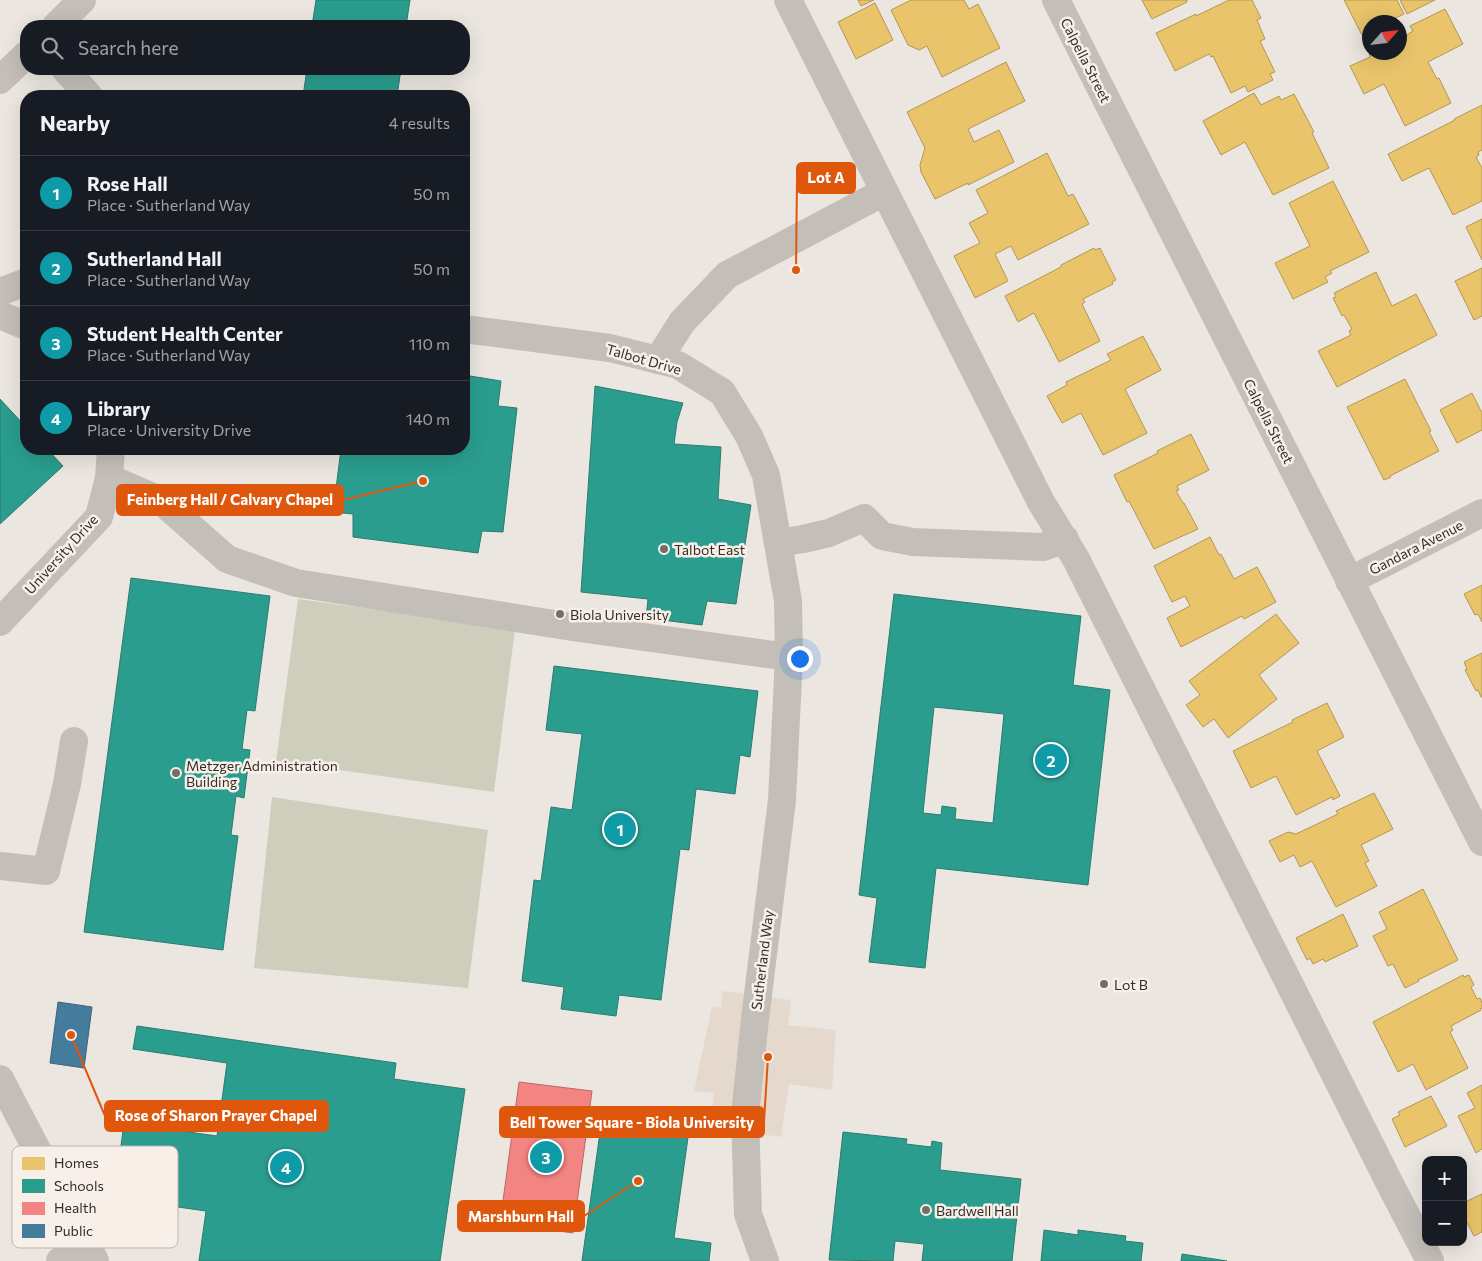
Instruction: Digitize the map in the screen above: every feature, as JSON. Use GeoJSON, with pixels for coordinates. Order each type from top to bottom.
{"type":"FeatureCollection","features":[{"type":"Feature","properties":{"kind":"street"},"geometry":{"type":"LineString","coordinates":[[62,20],[82,0]]}},
{"type":"Feature","properties":{"kind":"street"},"geometry":{"type":"LineString","coordinates":[[788,0],[1041,502],[1090,585],[1430,1261]]}},
{"type":"Feature","properties":{"kind":"street","name":"Calpella Street"},"geometry":{"type":"LineString","coordinates":[[1056,0],[1482,842]]}},
{"type":"Feature","properties":{"kind":"street"},"geometry":{"type":"LineString","coordinates":[[0,80],[20,61]]}},
{"type":"Feature","properties":{"kind":"street"},"geometry":{"type":"LineString","coordinates":[[70,75],[84,90]]}},
{"type":"Feature","properties":{"kind":"street"},"geometry":{"type":"LineString","coordinates":[[658,360],[682,322],[727,275],[884,192]]}},
{"type":"Feature","properties":{"kind":"street"},"geometry":{"type":"LineString","coordinates":[[0,292],[20,284]]}},
{"type":"Feature","properties":{"kind":"street"},"geometry":{"type":"LineString","coordinates":[[0,315],[20,323]]}},
{"type":"Feature","properties":{"kind":"street","name":"Talbot Drive"},"geometry":{"type":"LineString","coordinates":[[470,330],[610,348],[678,365],[722,392],[750,436],[766,475],[788,601],[789,657]]}},
{"type":"Feature","properties":{"kind":"street","name":"University Drive"},"geometry":{"type":"LineString","coordinates":[[0,622],[99,517],[109,478],[111,455]]}},
{"type":"Feature","properties":{"kind":"street"},"geometry":{"type":"LineString","coordinates":[[109,478],[160,500],[227,559],[296,583],[579,628],[789,657]]}},
{"type":"Feature","properties":{"kind":"street","name":"Gandara Avenue"},"geometry":{"type":"LineString","coordinates":[[1349,581],[1482,513]]}},
{"type":"Feature","properties":{"kind":"street"},"geometry":{"type":"LineString","coordinates":[[778,543],[803,540],[829,533],[864,518],[882,536],[913,542],[1044,548],[1065,540]]}},
{"type":"Feature","properties":{"kind":"street","name":"Sutherland Way"},"geometry":{"type":"LineString","coordinates":[[766,1261],[748,1214],[745,1115],[782,800],[789,657]]}},
{"type":"Feature","properties":{"kind":"street"},"geometry":{"type":"LineString","coordinates":[[0,866],[46,870],[67,784],[74,741]]}},
{"type":"Feature","properties":{"kind":"street"},"geometry":{"type":"LineString","coordinates":[[0,1079],[35,1146]]}},
{"type":"Feature","properties":{"kind":"street"},"geometry":{"type":"LineString","coordinates":[[60,1261],[94,1259]]}},
{"type":"Feature","properties":{"kind":"green space"},"geometry":{"type":"Polygon","coordinates":[[[298,599],[515,629],[494,792],[276,761],[298,599]]]}},
{"type":"Feature","properties":{"kind":"green space"},"geometry":{"type":"Polygon","coordinates":[[[272,797],[488,830],[468,988],[254,968],[272,797]]]}},
{"type":"Feature","properties":{"kind":"shaded area"},"geometry":{"type":"Polygon","coordinates":[[[723,991],[791,1000],[788,1025],[836,1030],[832,1090],[789,1084],[781,1137],[709,1127],[714,1093],[694,1091],[712,1007],[721,1008],[723,991]]]}},
{"type":"Feature","properties":{"kind":"building: Homes"},"geometry":{"type":"Polygon","coordinates":[[[858,0],[874,0],[861,6],[858,0]]]}},
{"type":"Feature","properties":{"kind":"building: Homes"},"geometry":{"type":"Polygon","coordinates":[[[911,0],[964,0],[969,9],[978,4],[1000,48],[942,77],[927,46],[919,50],[908,45],[891,10],[911,0]]]}},
{"type":"Feature","properties":{"kind":"building: Homes"},"geometry":{"type":"Polygon","coordinates":[[[1142,0],[1187,0],[1187,2],[1152,19],[1142,0]]]}},
{"type":"Feature","properties":{"kind":"building: Homes"},"geometry":{"type":"Polygon","coordinates":[[[1229,0],[1252,0],[1261,18],[1257,20],[1265,39],[1260,41],[1275,72],[1270,74],[1273,80],[1248,92],[1245,86],[1231,93],[1213,56],[1211,57],[1209,54],[1175,71],[1156,33],[1229,0]]]}},
{"type":"Feature","properties":{"kind":"building: Homes"},"geometry":{"type":"Polygon","coordinates":[[[1344,0],[1397,0],[1404,14],[1362,15],[1362,35],[1344,0]]]}},
{"type":"Feature","properties":{"kind":"building: Homes"},"geometry":{"type":"Polygon","coordinates":[[[1400,0],[1435,0],[1407,14],[1400,0]]]}},
{"type":"Feature","properties":{"kind":"building: Homes"},"geometry":{"type":"Polygon","coordinates":[[[875,3],[893,40],[856,59],[838,22],[875,3]]]}},
{"type":"Feature","properties":{"kind":"building: Homes"},"geometry":{"type":"Polygon","coordinates":[[[1445,9],[1463,44],[1428,62],[1437,79],[1439,78],[1451,103],[1405,126],[1384,84],[1364,94],[1350,66],[1363,60],[1407,60],[1407,35],[1413,31],[1410,26],[1445,9]]]}},
{"type":"Feature","properties":{"kind":"building: Homes"},"geometry":{"type":"Polygon","coordinates":[[[1006,62],[1025,101],[968,129],[974,142],[999,130],[1014,162],[935,199],[921,172],[920,165],[925,148],[907,112],[1006,62]]]}},
{"type":"Feature","properties":{"kind":"building: Homes"},"geometry":{"type":"Polygon","coordinates":[[[1254,93],[1261,105],[1279,96],[1281,100],[1294,94],[1314,132],[1312,133],[1329,168],[1273,195],[1245,142],[1221,155],[1203,121],[1254,93]]]}},
{"type":"Feature","properties":{"kind":"building: Homes"},"geometry":{"type":"Polygon","coordinates":[[[1482,105],[1482,150],[1478,152],[1479,155],[1476,157],[1482,168],[1482,201],[1453,215],[1429,168],[1402,181],[1388,154],[1482,105]]]}},
{"type":"Feature","properties":{"kind":"building: Homes"},"geometry":{"type":"Polygon","coordinates":[[[1047,153],[1068,196],[1073,194],[1089,224],[1018,260],[1011,246],[995,254],[1008,281],[975,298],[954,256],[980,243],[969,223],[988,213],[976,190],[1047,153]]]}},
{"type":"Feature","properties":{"kind":"building: Homes"},"geometry":{"type":"Polygon","coordinates":[[[1333,181],[1369,252],[1330,271],[1332,273],[1325,277],[1328,282],[1293,299],[1275,263],[1310,246],[1289,203],[1333,181]]]}},
{"type":"Feature","properties":{"kind":"building: Homes"},"geometry":{"type":"Polygon","coordinates":[[[1482,219],[1482,260],[1466,227],[1482,219]]]}},
{"type":"Feature","properties":{"kind":"building: Homes"},"geometry":{"type":"Polygon","coordinates":[[[1094,248],[1095,250],[1100,248],[1116,280],[1112,282],[1113,284],[1083,299],[1085,302],[1082,304],[1100,341],[1059,362],[1034,313],[1018,322],[1005,296],[1094,248]]]}},
{"type":"Feature","properties":{"kind":"building: Homes"},"geometry":{"type":"Polygon","coordinates":[[[1482,268],[1482,316],[1474,320],[1455,281],[1482,268]]]}},
{"type":"Feature","properties":{"kind":"building: Homes"},"geometry":{"type":"Polygon","coordinates":[[[1376,272],[1392,306],[1416,294],[1437,335],[1337,387],[1318,351],[1351,335],[1349,331],[1352,329],[1344,315],[1342,316],[1333,298],[1336,297],[1334,293],[1376,272]]]}},
{"type":"Feature","properties":{"kind":"building: Homes"},"geometry":{"type":"Polygon","coordinates":[[[1143,336],[1161,370],[1125,389],[1147,433],[1103,455],[1081,413],[1062,423],[1047,396],[1067,385],[1066,382],[1111,360],[1107,354],[1143,336]]]}},
{"type":"Feature","properties":{"kind":"building: Homes"},"geometry":{"type":"Polygon","coordinates":[[[1405,379],[1439,451],[1384,480],[1347,407],[1405,379]]]}},
{"type":"Feature","properties":{"kind":"building: Homes"},"geometry":{"type":"Polygon","coordinates":[[[1472,393],[1482,413],[1482,430],[1457,443],[1440,410],[1472,393]]]}},
{"type":"Feature","properties":{"kind":"building: Homes"},"geometry":{"type":"Polygon","coordinates":[[[1191,434],[1209,470],[1177,486],[1179,490],[1176,491],[1198,529],[1154,549],[1114,475],[1191,434]]]}},
{"type":"Feature","properties":{"kind":"building: Homes"},"geometry":{"type":"Polygon","coordinates":[[[1210,537],[1234,579],[1257,567],[1276,602],[1244,619],[1242,616],[1181,647],[1167,618],[1190,606],[1185,596],[1172,602],[1154,566],[1210,537]]]}},
{"type":"Feature","properties":{"kind":"building: Homes"},"geometry":{"type":"Polygon","coordinates":[[[1482,585],[1482,622],[1478,614],[1475,615],[1464,594],[1482,585]]]}},
{"type":"Feature","properties":{"kind":"building: Homes"},"geometry":{"type":"Polygon","coordinates":[[[1276,614],[1299,643],[1259,675],[1277,699],[1228,738],[1214,719],[1203,727],[1186,705],[1200,695],[1189,681],[1276,614]]]}},
{"type":"Feature","properties":{"kind":"building: Homes"},"geometry":{"type":"Polygon","coordinates":[[[1482,653],[1481,697],[1465,670],[1467,669],[1464,662],[1482,653]]]}},
{"type":"Feature","properties":{"kind":"building: Homes"},"geometry":{"type":"Polygon","coordinates":[[[1327,703],[1344,737],[1317,751],[1340,796],[1333,800],[1332,797],[1296,815],[1276,776],[1251,788],[1233,751],[1327,703]]]}},
{"type":"Feature","properties":{"kind":"building: Homes"},"geometry":{"type":"Polygon","coordinates":[[[1374,793],[1393,829],[1361,845],[1369,861],[1365,863],[1377,886],[1336,907],[1312,861],[1300,867],[1294,855],[1280,862],[1269,841],[1288,832],[1296,834],[1338,814],[1336,811],[1374,793]]]}},
{"type":"Feature","properties":{"kind":"building: Homes"},"geometry":{"type":"Polygon","coordinates":[[[1423,889],[1458,960],[1405,988],[1393,964],[1388,966],[1373,936],[1387,929],[1379,912],[1423,889]]]}},
{"type":"Feature","properties":{"kind":"building: Homes"},"geometry":{"type":"Polygon","coordinates":[[[1343,914],[1358,946],[1325,962],[1323,959],[1313,964],[1310,958],[1307,960],[1296,938],[1343,914]]]}},
{"type":"Feature","properties":{"kind":"building: Homes"},"geometry":{"type":"Polygon","coordinates":[[[1463,975],[1464,977],[1469,975],[1474,985],[1471,987],[1477,999],[1480,998],[1482,1003],[1481,1010],[1451,1026],[1453,1030],[1450,1032],[1468,1068],[1426,1090],[1413,1064],[1398,1072],[1373,1022],[1463,975]]]}},
{"type":"Feature","properties":{"kind":"building: Homes"},"geometry":{"type":"Polygon","coordinates":[[[1482,1085],[1482,1149],[1476,1153],[1458,1116],[1475,1108],[1467,1093],[1482,1085]]]}},
{"type":"Feature","properties":{"kind":"building: Homes"},"geometry":{"type":"Polygon","coordinates":[[[1431,1096],[1447,1126],[1405,1147],[1392,1119],[1400,1115],[1398,1112],[1431,1096]]]}},
{"type":"Feature","properties":{"kind":"building: Homes"},"geometry":{"type":"Polygon","coordinates":[[[1482,1194],[1482,1232],[1474,1236],[1467,1223],[1467,1201],[1482,1194]]]}},
{"type":"Feature","properties":{"kind":"building: Schools"},"geometry":{"type":"Polygon","coordinates":[[[316,0],[410,0],[407,20],[313,20],[316,0]]]}},
{"type":"Feature","properties":{"kind":"building: Schools"},"geometry":{"type":"Polygon","coordinates":[[[306,75],[400,75],[398,90],[304,90],[306,75]]]}},
{"type":"Feature","properties":{"kind":"building: Schools"},"geometry":{"type":"Polygon","coordinates":[[[470,376],[501,381],[498,406],[517,408],[503,532],[482,531],[478,553],[353,537],[353,514],[333,512],[340,455],[470,455],[470,376]]]}},
{"type":"Feature","properties":{"kind":"building: Schools","name":"Talbot East"},"geometry":{"type":"Polygon","coordinates":[[[595,386],[683,403],[677,422],[674,444],[721,447],[718,499],[751,505],[736,604],[707,601],[702,625],[646,618],[648,599],[581,592],[595,386]]]}},
{"type":"Feature","properties":{"kind":"building: Schools"},"geometry":{"type":"Polygon","coordinates":[[[0,399],[20,421],[20,455],[53,455],[63,466],[0,524],[0,399]]]}},
{"type":"Feature","properties":{"kind":"building: Schools","name":"Metzger Administration Building"},"geometry":{"type":"Polygon","coordinates":[[[131,578],[270,596],[255,711],[247,710],[242,749],[250,750],[244,798],[236,796],[231,835],[238,836],[223,950],[84,932],[131,578]]]}},
{"type":"Feature","properties":{"kind":"building: Schools"},"geometry":{"type":"Polygon","coordinates":[[[894,594],[1081,616],[1073,685],[1110,690],[1088,885],[936,868],[925,968],[869,962],[877,898],[859,895],[894,594]],[[934,707],[923,813],[941,815],[942,806],[956,808],[955,819],[993,823],[1004,714],[934,707]]]}},
{"type":"Feature","properties":{"kind":"building: Schools"},"geometry":{"type":"Polygon","coordinates":[[[554,666],[758,691],[750,757],[740,755],[735,794],[696,789],[689,850],[680,849],[661,1000],[619,995],[616,1016],[561,1009],[564,987],[522,981],[534,880],[541,881],[551,807],[572,810],[582,734],[546,730],[554,666]]]}},
{"type":"Feature","properties":{"kind":"building: Schools"},"geometry":{"type":"Polygon","coordinates":[[[137,1026],[396,1063],[394,1079],[465,1089],[440,1261],[199,1261],[206,1211],[178,1207],[178,1146],[121,1146],[124,1123],[217,1136],[227,1063],[133,1049],[137,1026]]]}},
{"type":"Feature","properties":{"kind":"building: Schools"},"geometry":{"type":"Polygon","coordinates":[[[603,1111],[690,1123],[674,1238],[711,1243],[709,1261],[582,1261],[603,1111]]]}},
{"type":"Feature","properties":{"kind":"building: Schools","name":"Bardwell Hall"},"geometry":{"type":"Polygon","coordinates":[[[843,1132],[907,1139],[906,1144],[931,1147],[932,1141],[942,1143],[940,1170],[1021,1179],[1012,1261],[922,1261],[924,1244],[895,1241],[893,1261],[829,1260],[843,1132]]]}},
{"type":"Feature","properties":{"kind":"building: Schools"},"geometry":{"type":"Polygon","coordinates":[[[1044,1230],[1078,1235],[1078,1230],[1126,1236],[1125,1241],[1143,1243],[1141,1261],[1041,1261],[1044,1230]]]}},
{"type":"Feature","properties":{"kind":"building: Schools"},"geometry":{"type":"Polygon","coordinates":[[[1182,1254],[1227,1261],[1181,1261],[1182,1254]]]}},
{"type":"Feature","properties":{"kind":"building: Health"},"geometry":{"type":"Polygon","coordinates":[[[519,1082],[592,1091],[573,1233],[500,1223],[519,1082]]]}},
{"type":"Feature","properties":{"kind":"building: Public"},"geometry":{"type":"Polygon","coordinates":[[[58,1002],[92,1007],[84,1068],[50,1063],[58,1002]]]}},
{"type":"Feature","properties":{"kind":"place","name":"Lot A"},"geometry":{"type":"Point","coordinates":[796,270]}},
{"type":"Feature","properties":{"kind":"place","name":"Feinberg Hall / Calvary Chapel"},"geometry":{"type":"Point","coordinates":[423,481]}},
{"type":"Feature","properties":{"kind":"place","name":"Talbot East"},"geometry":{"type":"Point","coordinates":[664,549]}},
{"type":"Feature","properties":{"kind":"place","name":"Biola University"},"geometry":{"type":"Point","coordinates":[560,614]}},
{"type":"Feature","properties":{"kind":"place","name":"Sutherland Hall"},"geometry":{"type":"Point","coordinates":[1051,760]}},
{"type":"Feature","properties":{"kind":"place","name":"Metzger Administration Building"},"geometry":{"type":"Point","coordinates":[176,773]}},
{"type":"Feature","properties":{"kind":"place","name":"Rose Hall"},"geometry":{"type":"Point","coordinates":[620,829]}},
{"type":"Feature","properties":{"kind":"place","name":"Lot B"},"geometry":{"type":"Point","coordinates":[1104,984]}},
{"type":"Feature","properties":{"kind":"place","name":"Rose of Sharon Prayer Chapel"},"geometry":{"type":"Point","coordinates":[71,1035]}},
{"type":"Feature","properties":{"kind":"place","name":"Bell Tower Square - Biola University"},"geometry":{"type":"Point","coordinates":[768,1057]}},
{"type":"Feature","properties":{"kind":"place","name":"Student Health Center"},"geometry":{"type":"Point","coordinates":[546,1157]}},
{"type":"Feature","properties":{"kind":"place","name":"Library"},"geometry":{"type":"Point","coordinates":[286,1167]}},
{"type":"Feature","properties":{"kind":"place","name":"Marshburn Hall"},"geometry":{"type":"Point","coordinates":[638,1181]}},
{"type":"Feature","properties":{"kind":"place","name":"Bardwell Hall"},"geometry":{"type":"Point","coordinates":[926,1210]}}]}
